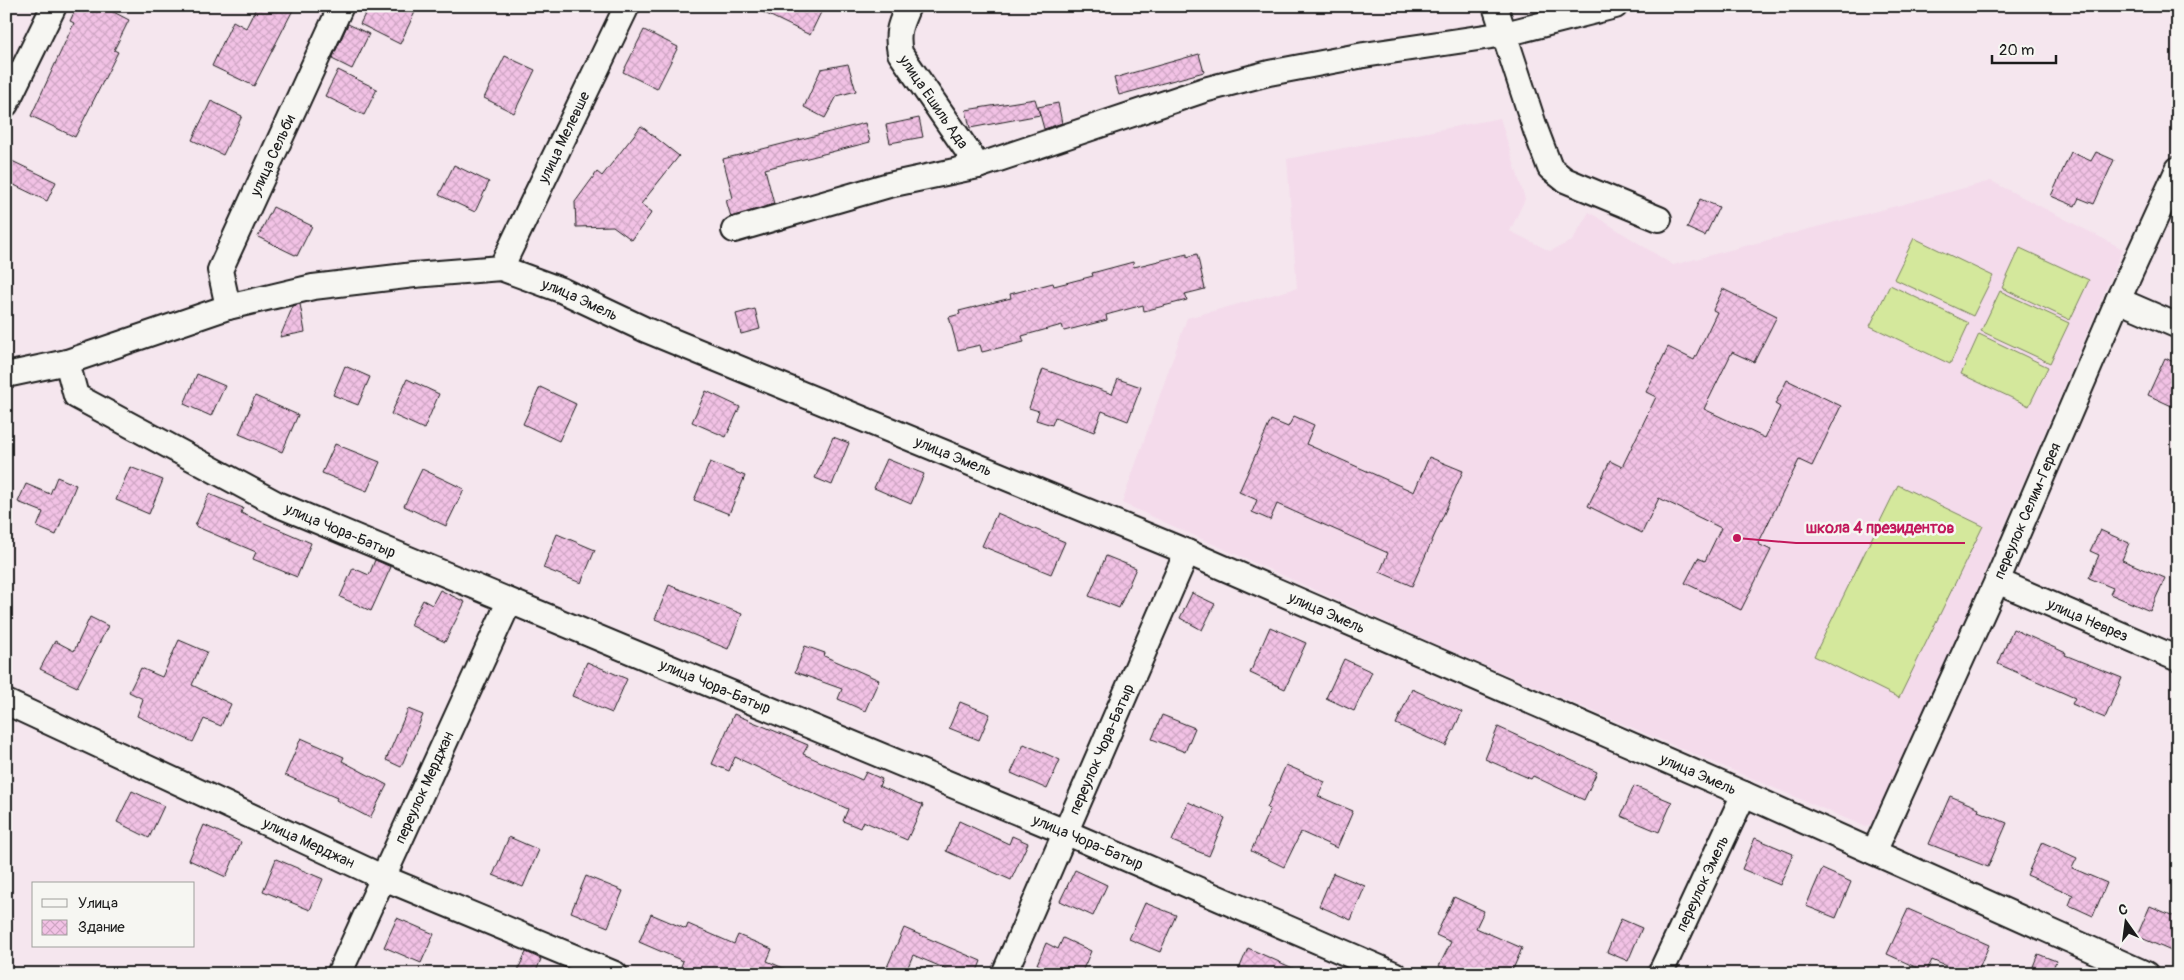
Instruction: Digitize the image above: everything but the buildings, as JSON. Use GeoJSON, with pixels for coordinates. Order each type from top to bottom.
{"type":"FeatureCollection","features":[{"type":"Feature","properties":{"kind":"street"},"geometry":{"type":"LineString","coordinates":[[6,104],[54,6]]}},
{"type":"Feature","properties":{"kind":"street","name":"улица Сельби"},"geometry":{"type":"LineString","coordinates":[[228,307],[220,270],[342,6]]}},
{"type":"Feature","properties":{"kind":"street","name":"улица Мелевше"},"geometry":{"type":"LineString","coordinates":[[501,268],[627,6]]}},
{"type":"Feature","properties":{"kind":"street","name":"улица Ешиль Ада"},"geometry":{"type":"LineString","coordinates":[[908,6],[900,24],[897,37],[900,53],[978,166]]}},
{"type":"Feature","properties":{"kind":"street"},"geometry":{"type":"LineString","coordinates":[[1495,6],[1550,168],[1565,180],[1659,219]]}},
{"type":"Feature","properties":{"kind":"street"},"geometry":{"type":"LineString","coordinates":[[734,230],[889,185],[978,166],[1204,90],[1269,73],[1364,55],[1505,34],[1615,6]]}},
{"type":"Feature","properties":{"kind":"street","name":"переулок Селим-Герея"},"geometry":{"type":"LineString","coordinates":[[1874,852],[1997,581],[2118,300],[2178,169]]}},
{"type":"Feature","properties":{"kind":"street"},"geometry":{"type":"LineString","coordinates":[[6,375],[67,362],[228,307],[313,287],[414,275],[501,268]]}},
{"type":"Feature","properties":{"kind":"street","name":"улица Эмель"},"geometry":{"type":"LineString","coordinates":[[501,268],[561,290],[655,334],[1187,552],[1744,794],[2146,974]]}},
{"type":"Feature","properties":{"kind":"street"},"geometry":{"type":"LineString","coordinates":[[2118,300],[2178,326]]}},
{"type":"Feature","properties":{"kind":"street","name":"улица Чора-Батыр"},"geometry":{"type":"LineString","coordinates":[[67,362],[76,396],[279,505],[1065,832],[1394,974]]}},
{"type":"Feature","properties":{"kind":"street","name":"переулок Чора-Батыр"},"geometry":{"type":"LineString","coordinates":[[1004,974],[1187,552]]}},
{"type":"Feature","properties":{"kind":"street","name":"улица Неврез"},"geometry":{"type":"LineString","coordinates":[[1997,581],[2178,659]]}},
{"type":"Feature","properties":{"kind":"street","name":"переулок Мерджан"},"geometry":{"type":"LineString","coordinates":[[339,974],[509,602]]}},
{"type":"Feature","properties":{"kind":"street","name":"улица Мерджан"},"geometry":{"type":"LineString","coordinates":[[6,702],[384,878],[616,974]]}},
{"type":"Feature","properties":{"kind":"street","name":"переулок Эмель"},"geometry":{"type":"LineString","coordinates":[[1660,974],[1744,794]]}},
{"type":"Feature","properties":{"kind":"shaded area"},"geometry":{"type":"Polygon","coordinates":[[[1500,118],[1525,199],[1510,231],[1550,251],[1572,241],[1589,212],[1673,265],[1991,181],[2123,249],[1878,821],[1866,827],[1430,642],[1122,503],[1187,318],[1297,288],[1287,159],[1500,118]]]}},
{"type":"Feature","properties":{"kind":"green space"},"geometry":{"type":"Polygon","coordinates":[[[1914,238],[1993,276],[1973,316],[1894,279],[1914,238]]]}},
{"type":"Feature","properties":{"kind":"green space"},"geometry":{"type":"Polygon","coordinates":[[[2020,248],[2089,280],[2070,320],[2002,288],[2020,248]]]}},
{"type":"Feature","properties":{"kind":"green space"},"geometry":{"type":"Polygon","coordinates":[[[1890,285],[1969,323],[1950,364],[1870,326],[1890,285]]]}},
{"type":"Feature","properties":{"kind":"green space"},"geometry":{"type":"Polygon","coordinates":[[[2000,291],[2069,323],[2050,363],[1981,331],[2000,291]]]}},
{"type":"Feature","properties":{"kind":"green space"},"geometry":{"type":"Polygon","coordinates":[[[1979,334],[2048,367],[2029,406],[1961,374],[1979,334]]]}},
{"type":"Feature","properties":{"kind":"green space"},"geometry":{"type":"Polygon","coordinates":[[[1898,485],[1983,526],[1899,698],[1814,656],[1898,485]]]}},
{"type":"Feature","properties":{"kind":"place","name":"школа 4 президентов"},"geometry":{"type":"Point","coordinates":[1737,538]}}]}
